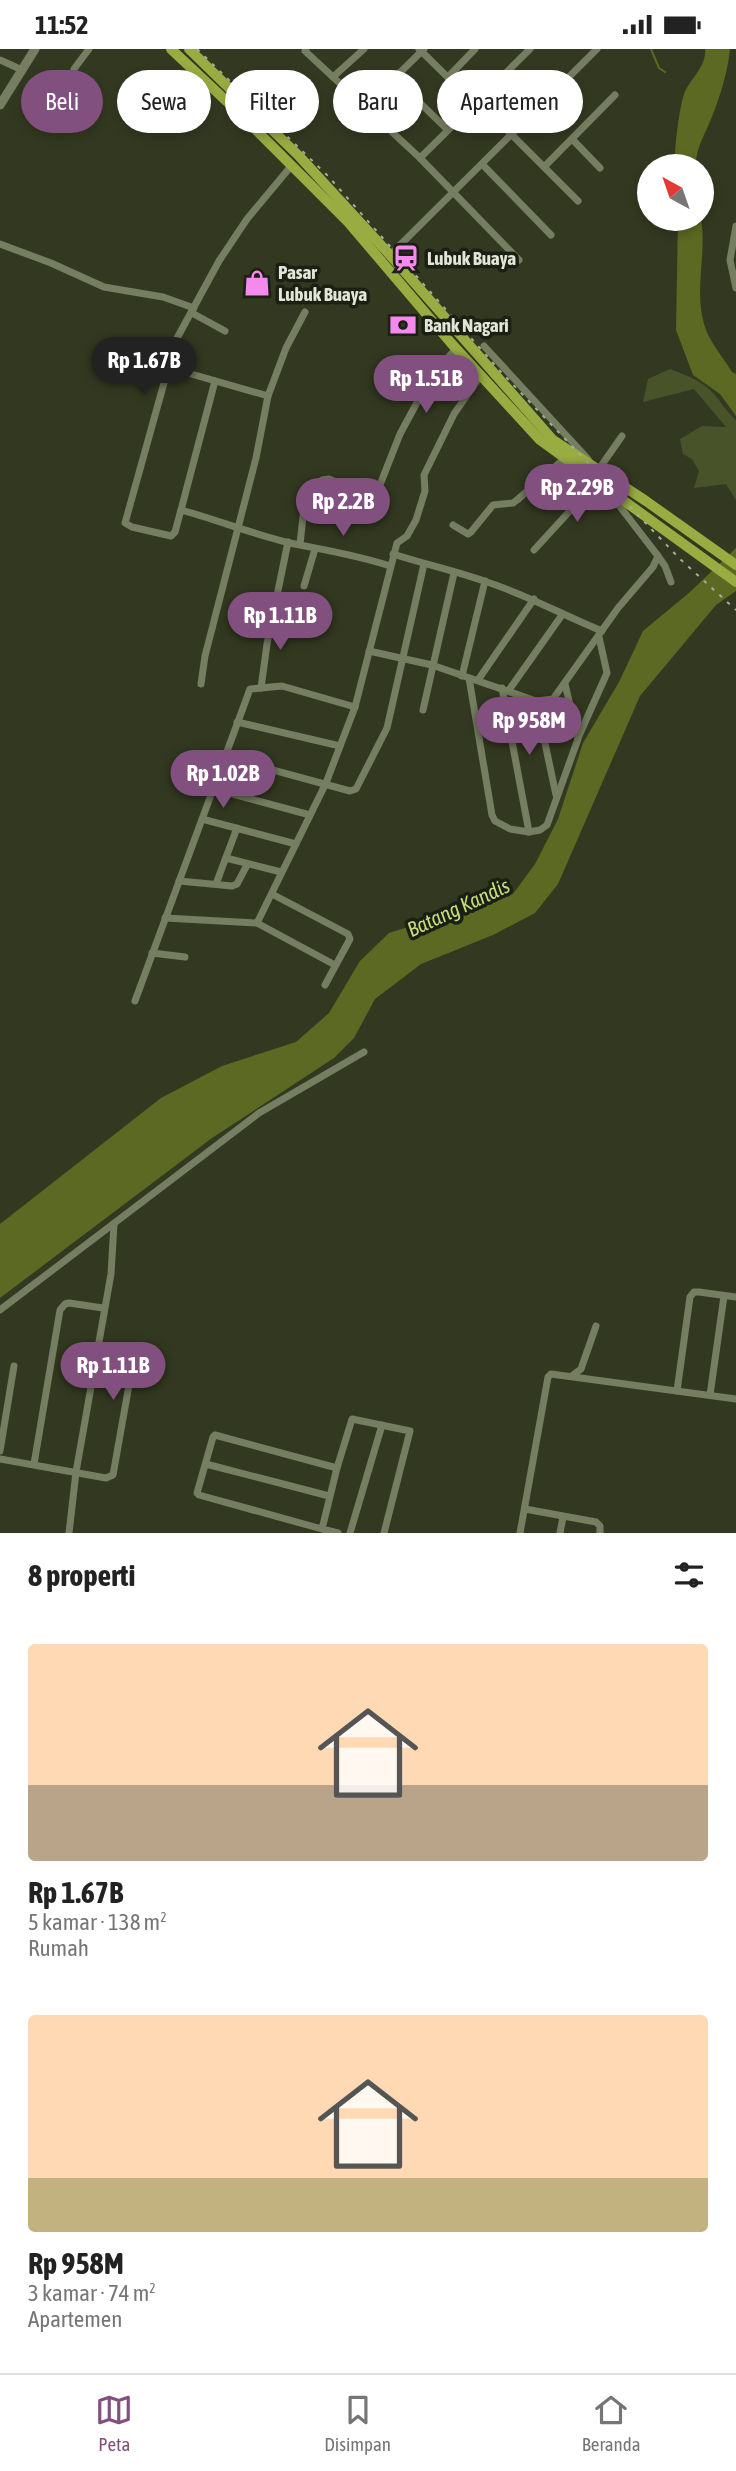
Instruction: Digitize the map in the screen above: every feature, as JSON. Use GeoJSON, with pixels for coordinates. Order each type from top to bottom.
{"type":"FeatureCollection","features":[{"type":"Feature","properties":{"kind":"highway"},"geometry":{"type":"LineString","coordinates":[[172,49],[348,222],[441,323]]}},
{"type":"Feature","properties":{"kind":"highway"},"geometry":{"type":"LineString","coordinates":[[188,49],[299,156],[390,255],[481,375],[540,440],[564,459],[598,475],[736,565]]}},
{"type":"Feature","properties":{"kind":"highway"},"geometry":{"type":"LineString","coordinates":[[455,342],[553,440],[736,582]]}},
{"type":"Feature","properties":{"kind":"street"},"geometry":{"type":"LineString","coordinates":[[0,105],[34,49]]}},
{"type":"Feature","properties":{"kind":"street"},"geometry":{"type":"LineString","coordinates":[[74,69],[89,49]]}},
{"type":"Feature","properties":{"kind":"street"},"geometry":{"type":"LineString","coordinates":[[306,49],[304,51],[333,77]]}},
{"type":"Feature","properties":{"kind":"street"},"geometry":{"type":"LineString","coordinates":[[341,70],[364,49]]}},
{"type":"Feature","properties":{"kind":"street"},"geometry":{"type":"LineString","coordinates":[[455,70],[475,49]]}},
{"type":"Feature","properties":{"kind":"street"},"geometry":{"type":"LineString","coordinates":[[509,70],[530,49]]}},
{"type":"Feature","properties":{"kind":"street"},"geometry":{"type":"LineString","coordinates":[[390,255],[597,49]]}},
{"type":"Feature","properties":{"kind":"street"},"geometry":{"type":"LineString","coordinates":[[402,70],[421,50],[441,70]]}},
{"type":"Feature","properties":{"kind":"street"},"geometry":{"type":"LineString","coordinates":[[0,60],[20,69]]}},
{"type":"Feature","properties":{"kind":"street"},"geometry":{"type":"LineString","coordinates":[[544,167],[615,95]]}},
{"type":"Feature","properties":{"kind":"street"},"geometry":{"type":"LineString","coordinates":[[423,106],[437,119]]}},
{"type":"Feature","properties":{"kind":"street"},"geometry":{"type":"LineString","coordinates":[[394,133],[519,260]]}},
{"type":"Feature","properties":{"kind":"street"},"geometry":{"type":"LineString","coordinates":[[420,158],[445,133]]}},
{"type":"Feature","properties":{"kind":"street"},"geometry":{"type":"LineString","coordinates":[[511,134],[578,201]]}},
{"type":"Feature","properties":{"kind":"street"},"geometry":{"type":"LineString","coordinates":[[572,139],[600,168]]}},
{"type":"Feature","properties":{"kind":"street"},"geometry":{"type":"LineString","coordinates":[[482,164],[551,235]]}},
{"type":"Feature","properties":{"kind":"street"},"geometry":{"type":"LineString","coordinates":[[215,381],[175,532],[171,536],[124,523],[176,340],[219,261],[247,219],[292,165]]}},
{"type":"Feature","properties":{"kind":"street"},"geometry":{"type":"LineString","coordinates":[[736,226],[730,260],[736,288]]}},
{"type":"Feature","properties":{"kind":"street"},"geometry":{"type":"LineString","coordinates":[[0,244],[104,287],[163,297],[193,310],[225,331]]}},
{"type":"Feature","properties":{"kind":"street"},"geometry":{"type":"LineString","coordinates":[[201,684],[208,645],[256,458],[268,396],[286,348],[305,312]]}},
{"type":"Feature","properties":{"kind":"street"},"geometry":{"type":"LineString","coordinates":[[300,544],[304,508],[322,480],[334,481],[363,502],[374,500],[400,434],[433,373],[455,342]]}},
{"type":"Feature","properties":{"kind":"street"},"geometry":{"type":"LineString","coordinates":[[484,346],[598,475],[665,566],[671,582]]}},
{"type":"Feature","properties":{"kind":"street"},"geometry":{"type":"LineString","coordinates":[[138,352],[215,381],[268,396]]}},
{"type":"Feature","properties":{"kind":"street"},"geometry":{"type":"LineString","coordinates":[[257,923],[326,783],[355,707],[393,554],[397,543],[407,536],[416,520],[425,491],[424,475],[449,423],[481,375]]}},
{"type":"Feature","properties":{"kind":"street"},"geometry":{"type":"LineString","coordinates":[[534,550],[590,489],[622,436]]}},
{"type":"Feature","properties":{"kind":"street"},"geometry":{"type":"LineString","coordinates":[[453,525],[468,534],[493,505],[513,503],[564,459]]}},
{"type":"Feature","properties":{"kind":"street"},"geometry":{"type":"LineString","coordinates":[[181,510],[288,542],[349,553],[390,566]]}},
{"type":"Feature","properties":{"kind":"street"},"geometry":{"type":"LineString","coordinates":[[261,688],[267,643],[288,542]]}},
{"type":"Feature","properties":{"kind":"street"},"geometry":{"type":"LineString","coordinates":[[304,586],[315,549]]}},
{"type":"Feature","properties":{"kind":"street"},"geometry":{"type":"LineString","coordinates":[[393,554],[485,581],[534,599],[601,634]]}},
{"type":"Feature","properties":{"kind":"street"},"geometry":{"type":"LineString","coordinates":[[369,651],[432,665],[536,701],[553,699],[656,563],[658,556]]}},
{"type":"Feature","properties":{"kind":"street"},"geometry":{"type":"LineString","coordinates":[[225,757],[350,791],[356,789],[387,728],[424,564]]}},
{"type":"Feature","properties":{"kind":"street"},"geometry":{"type":"LineString","coordinates":[[423,710],[454,572]]}},
{"type":"Feature","properties":{"kind":"street"},"geometry":{"type":"LineString","coordinates":[[485,581],[465,677],[492,815],[495,821],[510,829],[529,832],[540,830],[547,825],[578,739],[607,673],[601,634]]}},
{"type":"Feature","properties":{"kind":"street"},"geometry":{"type":"LineString","coordinates":[[478,680],[534,599]]}},
{"type":"Feature","properties":{"kind":"street"},"geometry":{"type":"LineString","coordinates":[[529,832],[505,689],[562,615]]}},
{"type":"Feature","properties":{"kind":"street"},"geometry":{"type":"LineString","coordinates":[[565,684],[578,739]]}},
{"type":"Feature","properties":{"kind":"street"},"geometry":{"type":"LineString","coordinates":[[135,1001],[250,688],[282,686],[355,707]]}},
{"type":"Feature","properties":{"kind":"street"},"geometry":{"type":"LineString","coordinates":[[536,701],[556,795]]}},
{"type":"Feature","properties":{"kind":"street"},"geometry":{"type":"LineString","coordinates":[[237,722],[340,747]]}},
{"type":"Feature","properties":{"kind":"street"},"geometry":{"type":"LineString","coordinates":[[214,789],[310,815]]}},
{"type":"Feature","properties":{"kind":"street"},"geometry":{"type":"LineString","coordinates":[[202,819],[296,844]]}},
{"type":"Feature","properties":{"kind":"street"},"geometry":{"type":"LineString","coordinates":[[216,884],[237,828]]}},
{"type":"Feature","properties":{"kind":"street"},"geometry":{"type":"LineString","coordinates":[[226,858],[281,872]]}},
{"type":"Feature","properties":{"kind":"street"},"geometry":{"type":"LineString","coordinates":[[179,881],[232,887],[236,885],[247,865]]}},
{"type":"Feature","properties":{"kind":"street"},"geometry":{"type":"LineString","coordinates":[[272,894],[348,934],[350,939],[325,985]]}},
{"type":"Feature","properties":{"kind":"street"},"geometry":{"type":"LineString","coordinates":[[165,918],[257,923],[335,965]]}},
{"type":"Feature","properties":{"kind":"street"},"geometry":{"type":"LineString","coordinates":[[152,953],[185,957]]}},
{"type":"Feature","properties":{"kind":"street"},"geometry":{"type":"LineString","coordinates":[[0,1310],[259,1113],[363,1052]]}},
{"type":"Feature","properties":{"kind":"street"},"geometry":{"type":"LineString","coordinates":[[69,1533],[76,1472],[113,1260],[114,1224]]}},
{"type":"Feature","properties":{"kind":"street"},"geometry":{"type":"LineString","coordinates":[[677,1391],[690,1297],[694,1292],[699,1292],[736,1297]]}},
{"type":"Feature","properties":{"kind":"street"},"geometry":{"type":"LineString","coordinates":[[710,1395],[724,1296]]}},
{"type":"Feature","properties":{"kind":"street"},"geometry":{"type":"LineString","coordinates":[[34,1464],[60,1310],[69,1303],[103,1308]]}},
{"type":"Feature","properties":{"kind":"street"},"geometry":{"type":"LineString","coordinates":[[573,1375],[581,1369],[596,1326]]}},
{"type":"Feature","properties":{"kind":"street"},"geometry":{"type":"LineString","coordinates":[[0,1458],[106,1478],[113,1475],[134,1357],[131,1351],[97,1347]]}},
{"type":"Feature","properties":{"kind":"street"},"geometry":{"type":"LineString","coordinates":[[0,1451],[14,1366]]}},
{"type":"Feature","properties":{"kind":"street"},"geometry":{"type":"LineString","coordinates":[[520,1533],[548,1377],[554,1373],[736,1399]]}},
{"type":"Feature","properties":{"kind":"street"},"geometry":{"type":"LineString","coordinates":[[321,1529],[350,1420],[410,1431],[384,1533]]}},
{"type":"Feature","properties":{"kind":"street"},"geometry":{"type":"LineString","coordinates":[[350,1533],[382,1425]]}},
{"type":"Feature","properties":{"kind":"street"},"geometry":{"type":"LineString","coordinates":[[337,1468],[215,1435],[197,1493],[338,1533]]}},
{"type":"Feature","properties":{"kind":"street"},"geometry":{"type":"LineString","coordinates":[[206,1464],[329,1496]]}},
{"type":"Feature","properties":{"kind":"street"},"geometry":{"type":"LineString","coordinates":[[525,1509],[596,1522],[600,1526],[600,1533]]}},
{"type":"Feature","properties":{"kind":"street"},"geometry":{"type":"LineString","coordinates":[[560,1533],[563,1517]]}},
{"type":"Feature","properties":{"kind":"shaded area"},"geometry":{"type":"Polygon","coordinates":[[[705,49],[730,49],[724,82],[697,154],[675,154],[684,94],[705,55],[705,49]]]}},
{"type":"Feature","properties":{"kind":"shaded area"},"geometry":{"type":"Polygon","coordinates":[[[678,231],[702,231],[701,311],[709,336],[732,372],[736,374],[736,416],[720,394],[693,375],[676,330],[678,231]]]}},
{"type":"Feature","properties":{"kind":"shaded area"},"geometry":{"type":"Polygon","coordinates":[[[670,369],[706,386],[736,420],[736,500],[726,484],[694,488],[699,471],[692,459],[683,454],[680,439],[702,426],[726,427],[694,389],[643,402],[648,379],[670,369]]]}},
{"type":"Feature","properties":{"kind":"shaded area"},"geometry":{"type":"Polygon","coordinates":[[[736,548],[736,591],[716,605],[640,696],[558,884],[535,913],[493,935],[421,964],[375,999],[354,1038],[334,1058],[212,1138],[0,1298],[0,1224],[161,1098],[222,1066],[296,1042],[329,1013],[360,961],[389,933],[513,894],[535,864],[558,819],[583,743],[619,682],[643,631],[690,592],[736,548]]]}},
{"type":"Feature","properties":{"kind":"waterway"},"geometry":{"type":"LineString","coordinates":[[651,49],[659,68],[665,72]]}},
{"type":"Feature","properties":{"kind":"railway"},"geometry":{"type":"LineString","coordinates":[[197,49],[328,176],[501,372],[680,559],[736,610]]}},
{"type":"Feature","properties":{"kind":"place","name":"Lubuk Buaya"},"geometry":{"type":"Point","coordinates":[406,258]}},
{"type":"Feature","properties":{"kind":"place","name":"Pasar Lubuk Buaya"},"geometry":{"type":"Point","coordinates":[257,283]}},
{"type":"Feature","properties":{"kind":"place","name":"Bank Nagari"},"geometry":{"type":"Point","coordinates":[403,325]}},
{"type":"Feature","properties":{"kind":"water label","name":"Batang Kandis"},"geometry":{"type":"Point","coordinates":[458,907]}}]}
